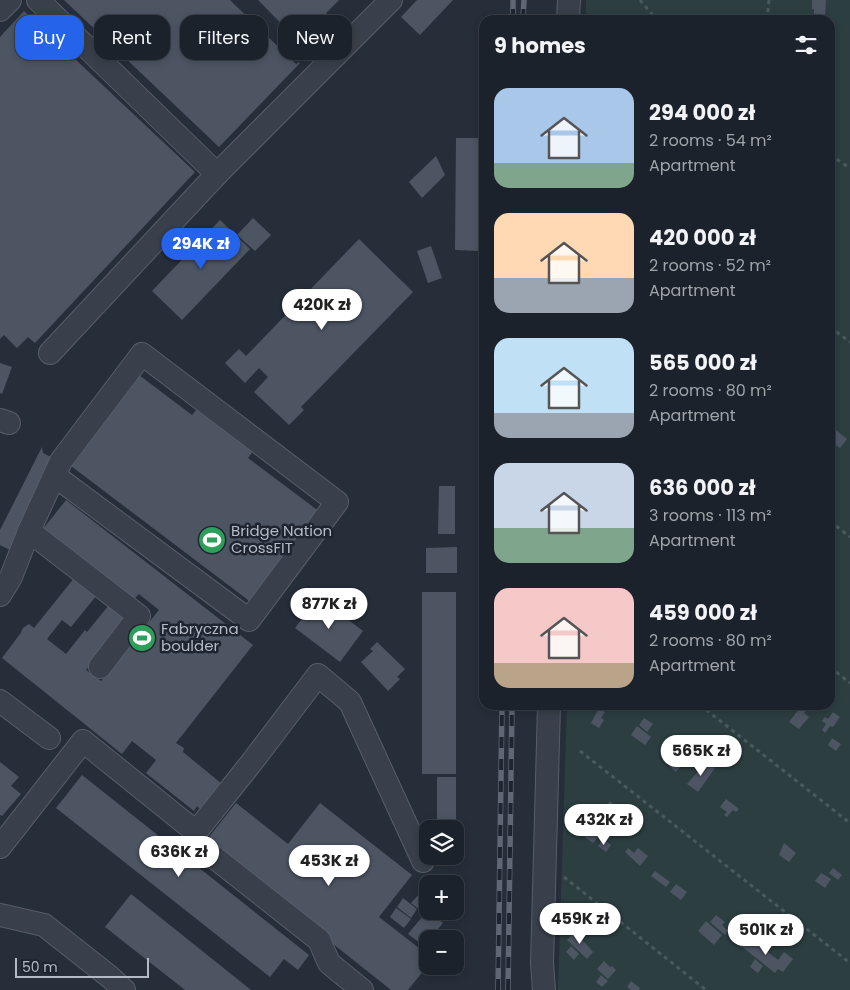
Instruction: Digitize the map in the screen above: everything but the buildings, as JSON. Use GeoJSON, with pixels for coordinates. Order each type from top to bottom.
{"type":"FeatureCollection","features":[{"type":"Feature","properties":{"kind":"lane"},"geometry":{"type":"LineString","coordinates":[[0,10],[10,0]]}},
{"type":"Feature","properties":{"kind":"lane"},"geometry":{"type":"LineString","coordinates":[[38,0],[217,174]]}},
{"type":"Feature","properties":{"kind":"lane"},"geometry":{"type":"LineString","coordinates":[[50,353],[217,174],[391,0]]}},
{"type":"Feature","properties":{"kind":"lane"},"geometry":{"type":"LineString","coordinates":[[568,0],[568,15]]}},
{"type":"Feature","properties":{"kind":"lane"},"geometry":{"type":"LineString","coordinates":[[4,581],[61,461],[142,354],[338,502],[249,620],[55,476]]}},
{"type":"Feature","properties":{"kind":"lane"},"geometry":{"type":"LineString","coordinates":[[29,531],[139,616],[100,667]]}},
{"type":"Feature","properties":{"kind":"lane"},"geometry":{"type":"LineString","coordinates":[[362,990],[328,963],[319,940],[196,843],[196,832],[318,675],[350,702],[419,852]]}},
{"type":"Feature","properties":{"kind":"lane"},"geometry":{"type":"LineString","coordinates":[[0,701],[49,738]]}},
{"type":"Feature","properties":{"kind":"lane"},"geometry":{"type":"LineString","coordinates":[[544,990],[542,963],[549,710]]}},
{"type":"Feature","properties":{"kind":"lane"},"geometry":{"type":"LineString","coordinates":[[0,847],[83,741],[196,832]]}},
{"type":"Feature","properties":{"kind":"lane"},"geometry":{"type":"LineString","coordinates":[[0,915],[44,925],[110,976],[124,990]]}},
{"type":"Feature","properties":{"kind":"path"},"geometry":{"type":"LineString","coordinates":[[640,0],[653,15]]}},
{"type":"Feature","properties":{"kind":"path"},"geometry":{"type":"LineString","coordinates":[[768,15],[769,0]]}},
{"type":"Feature","properties":{"kind":"path"},"geometry":{"type":"LineString","coordinates":[[835,158],[850,168]]}},
{"type":"Feature","properties":{"kind":"path"},"geometry":{"type":"LineString","coordinates":[[835,331],[850,342]]}},
{"type":"Feature","properties":{"kind":"path"},"geometry":{"type":"LineString","coordinates":[[835,525],[850,537]]}},
{"type":"Feature","properties":{"kind":"path"},"geometry":{"type":"LineString","coordinates":[[835,671],[850,683]]}},
{"type":"Feature","properties":{"kind":"path"},"geometry":{"type":"LineString","coordinates":[[706,710],[850,822]]}},
{"type":"Feature","properties":{"kind":"path"},"geometry":{"type":"LineString","coordinates":[[580,751],[850,963]]}},
{"type":"Feature","properties":{"kind":"path"},"geometry":{"type":"LineString","coordinates":[[569,883],[706,990]]}},
{"type":"Feature","properties":{"kind":"shaded area"},"geometry":{"type":"Polygon","coordinates":[[[586,0],[850,0],[850,990],[558,990],[567,710],[835,710],[835,15],[586,15],[586,0]]]}},
{"type":"Feature","properties":{"kind":"railway"},"geometry":{"type":"LineString","coordinates":[[513,0],[513,15]]}},
{"type":"Feature","properties":{"kind":"railway"},"geometry":{"type":"LineString","coordinates":[[523,15],[524,0]]}},
{"type":"Feature","properties":{"kind":"railway"},"geometry":{"type":"LineString","coordinates":[[498,990],[502,710]]}},
{"type":"Feature","properties":{"kind":"railway"},"geometry":{"type":"LineString","coordinates":[[508,990],[512,710]]}},
{"type":"Feature","properties":{"kind":"place","name":"Bridge Nation CrossFIT"},"geometry":{"type":"Point","coordinates":[212,540]}},
{"type":"Feature","properties":{"kind":"place","name":"Fabryczna boulder"},"geometry":{"type":"Point","coordinates":[142,638]}}]}
